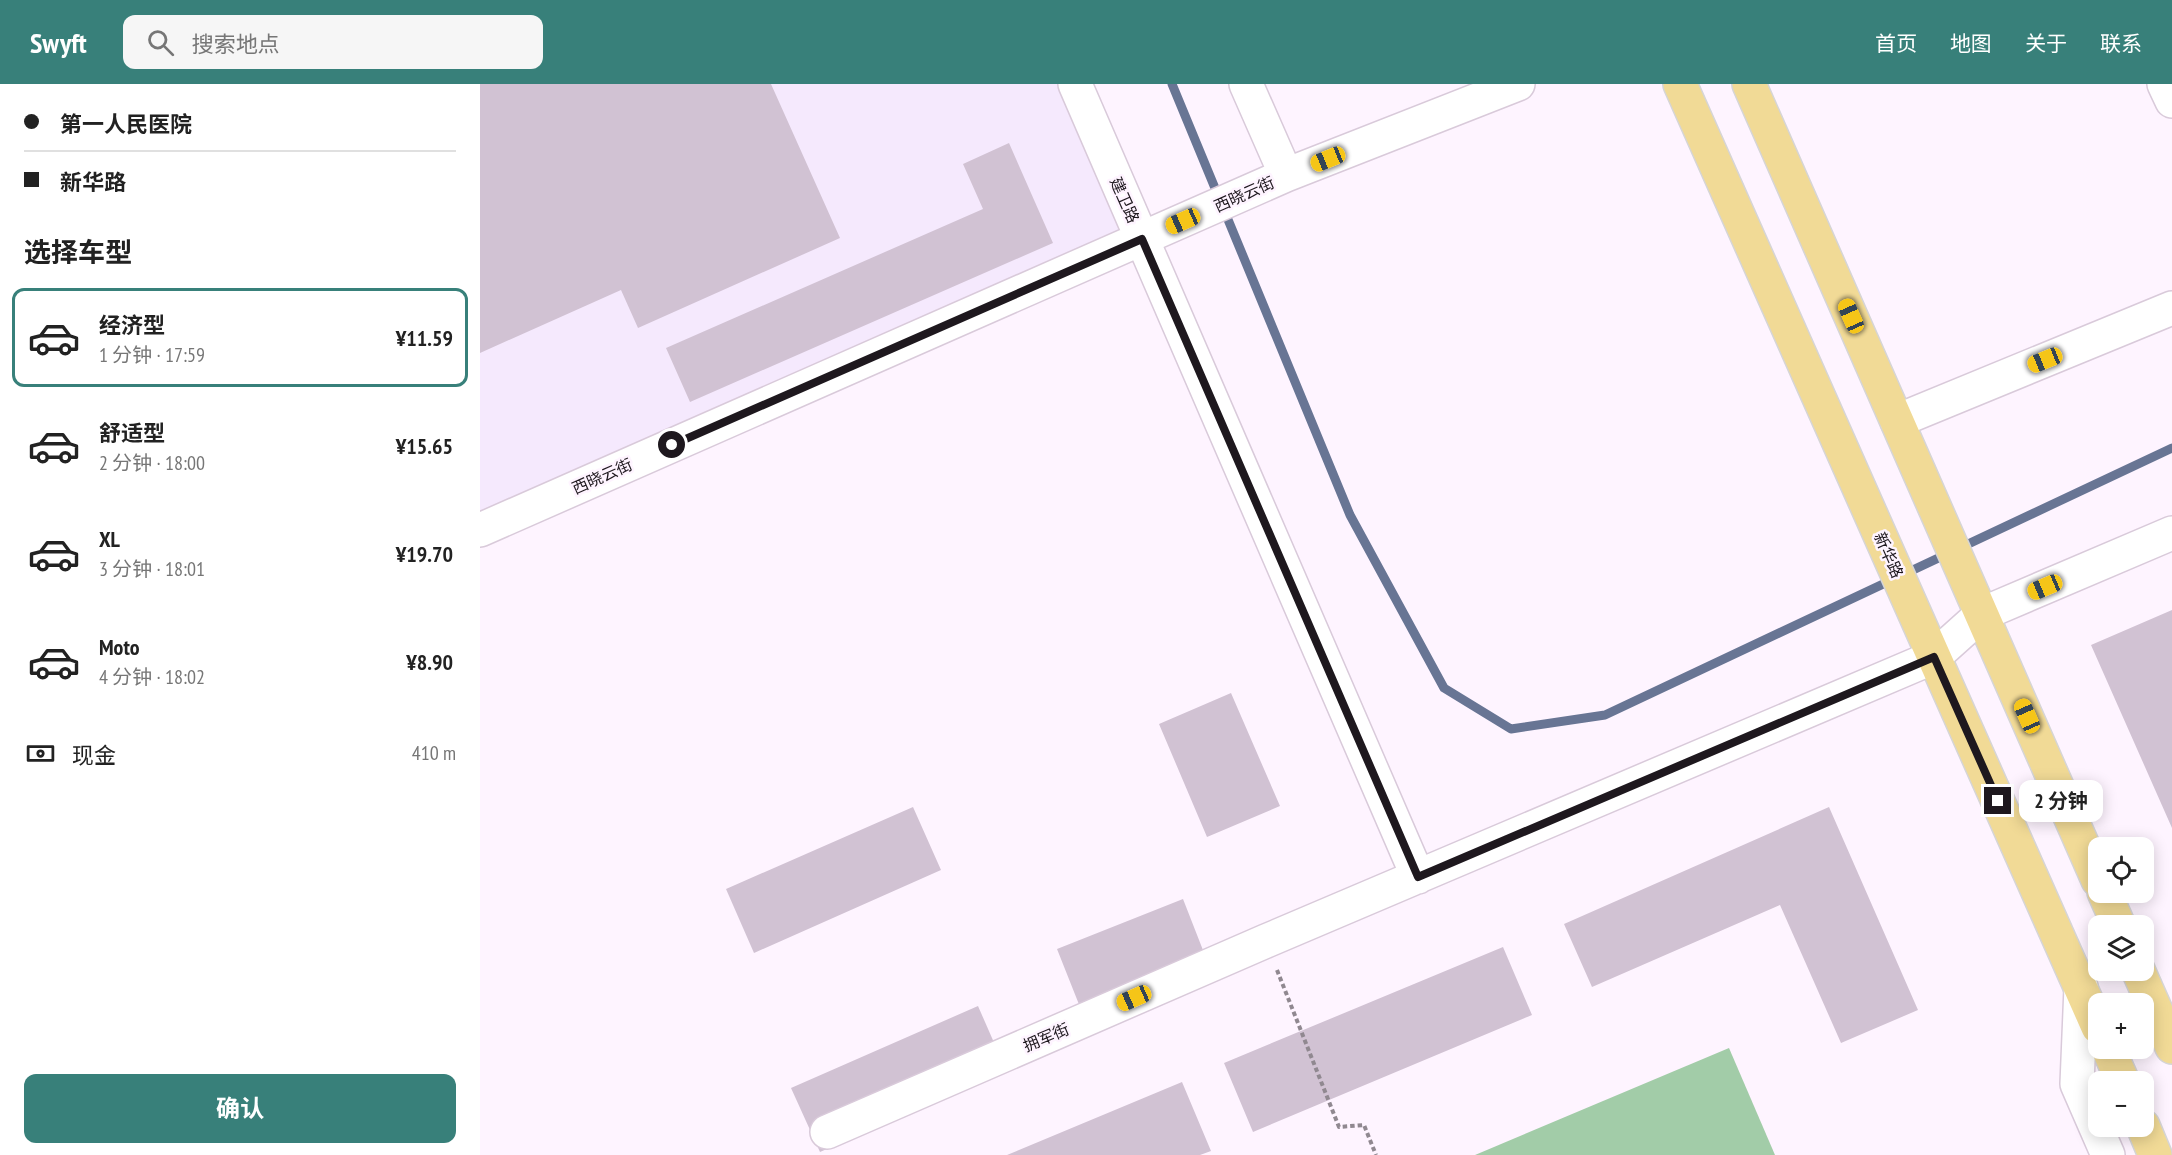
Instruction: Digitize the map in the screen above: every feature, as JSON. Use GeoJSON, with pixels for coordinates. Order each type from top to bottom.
{"type":"FeatureCollection","features":[{"type":"Feature","properties":{"kind":"main road","name":"新华路"},"geometry":{"type":"LineString","coordinates":[[1680,84],[2088,1003]]}},
{"type":"Feature","properties":{"kind":"main road"},"geometry":{"type":"LineString","coordinates":[[1749,84],[2088,857]]}},
{"type":"Feature","properties":{"kind":"main road"},"geometry":{"type":"LineString","coordinates":[[2143,981],[2172,1047]]}},
{"type":"Feature","properties":{"kind":"main road"},"geometry":{"type":"LineString","coordinates":[[2148,1137],[2156,1155]]}},
{"type":"Feature","properties":{"kind":"street","name":"建卫路"},"geometry":{"type":"LineString","coordinates":[[1075,84],[1418,877]]}},
{"type":"Feature","properties":{"kind":"street"},"geometry":{"type":"LineString","coordinates":[[1246,84],[1286,175]]}},
{"type":"Feature","properties":{"kind":"street","name":"西晓云街"},"geometry":{"type":"LineString","coordinates":[[480,530],[1286,175],[1518,84]]}},
{"type":"Feature","properties":{"kind":"street"},"geometry":{"type":"LineString","coordinates":[[2164,84],[2172,101]]}},
{"type":"Feature","properties":{"kind":"street"},"geometry":{"type":"LineString","coordinates":[[1897,421],[2172,308]]}},
{"type":"Feature","properties":{"kind":"street","name":"拥军街"},"geometry":{"type":"LineString","coordinates":[[827,1132],[1266,941],[1934,657],[1982,614],[2172,533]]}},
{"type":"Feature","properties":{"kind":"street"},"geometry":{"type":"LineString","coordinates":[[2081,987],[2077,1084],[2108,1155]]}},
{"type":"Feature","properties":{"kind":"path"},"geometry":{"type":"LineString","coordinates":[[1266,941],[1338,1127],[1364,1125],[1376,1155]]}},
{"type":"Feature","properties":{"kind":"shaded area"},"geometry":{"type":"Polygon","coordinates":[[[480,84],[1071,84],[1138,235],[480,521],[480,84]]]}},
{"type":"Feature","properties":{"kind":"green space"},"geometry":{"type":"Polygon","coordinates":[[[1729,1048],[1775,1155],[1475,1155],[1729,1048]]]}},
{"type":"Feature","properties":{"kind":"building"},"geometry":{"type":"Polygon","coordinates":[[[480,84],[771,84],[840,238],[638,328],[621,290],[480,353],[480,84]]]}},
{"type":"Feature","properties":{"kind":"building"},"geometry":{"type":"Polygon","coordinates":[[[1009,143],[1053,243],[690,402],[666,348],[983,209],[963,164],[1009,143]]]}},
{"type":"Feature","properties":{"kind":"building"},"geometry":{"type":"Polygon","coordinates":[[[2172,610],[2172,828],[2091,645],[2172,610]]]}},
{"type":"Feature","properties":{"kind":"building"},"geometry":{"type":"Polygon","coordinates":[[[1231,693],[1280,806],[1207,837],[1159,724],[1231,693]]]}},
{"type":"Feature","properties":{"kind":"building"},"geometry":{"type":"Polygon","coordinates":[[[913,807],[941,870],[754,953],[726,889],[913,807]]]}},
{"type":"Feature","properties":{"kind":"building"},"geometry":{"type":"Polygon","coordinates":[[[1829,807],[1918,1010],[1841,1043],[1780,905],[1592,987],[1564,924],[1829,807]]]}},
{"type":"Feature","properties":{"kind":"building"},"geometry":{"type":"Polygon","coordinates":[[[1183,899],[1208,963],[1082,1012],[1057,949],[1183,899]]]}},
{"type":"Feature","properties":{"kind":"building"},"geometry":{"type":"Polygon","coordinates":[[[1503,947],[1532,1015],[1253,1132],[1224,1063],[1503,947]]]}},
{"type":"Feature","properties":{"kind":"building"},"geometry":{"type":"Polygon","coordinates":[[[978,1006],[1006,1070],[820,1152],[791,1088],[978,1006]]]}},
{"type":"Feature","properties":{"kind":"building"},"geometry":{"type":"Polygon","coordinates":[[[1182,1082],[1211,1151],[1200,1155],[1007,1155],[1182,1082]]]}},
{"type":"Feature","properties":{"kind":"waterway"},"geometry":{"type":"LineString","coordinates":[[1172,84],[1350,515],[1444,688],[1511,729],[1605,715],[2172,448]]}},
{"type":"Feature","properties":{"kind":"route"},"geometry":{"type":"LineString","coordinates":[[672,445],[1142,239],[1418,877],[1934,657],[1998,801]]}}]}
